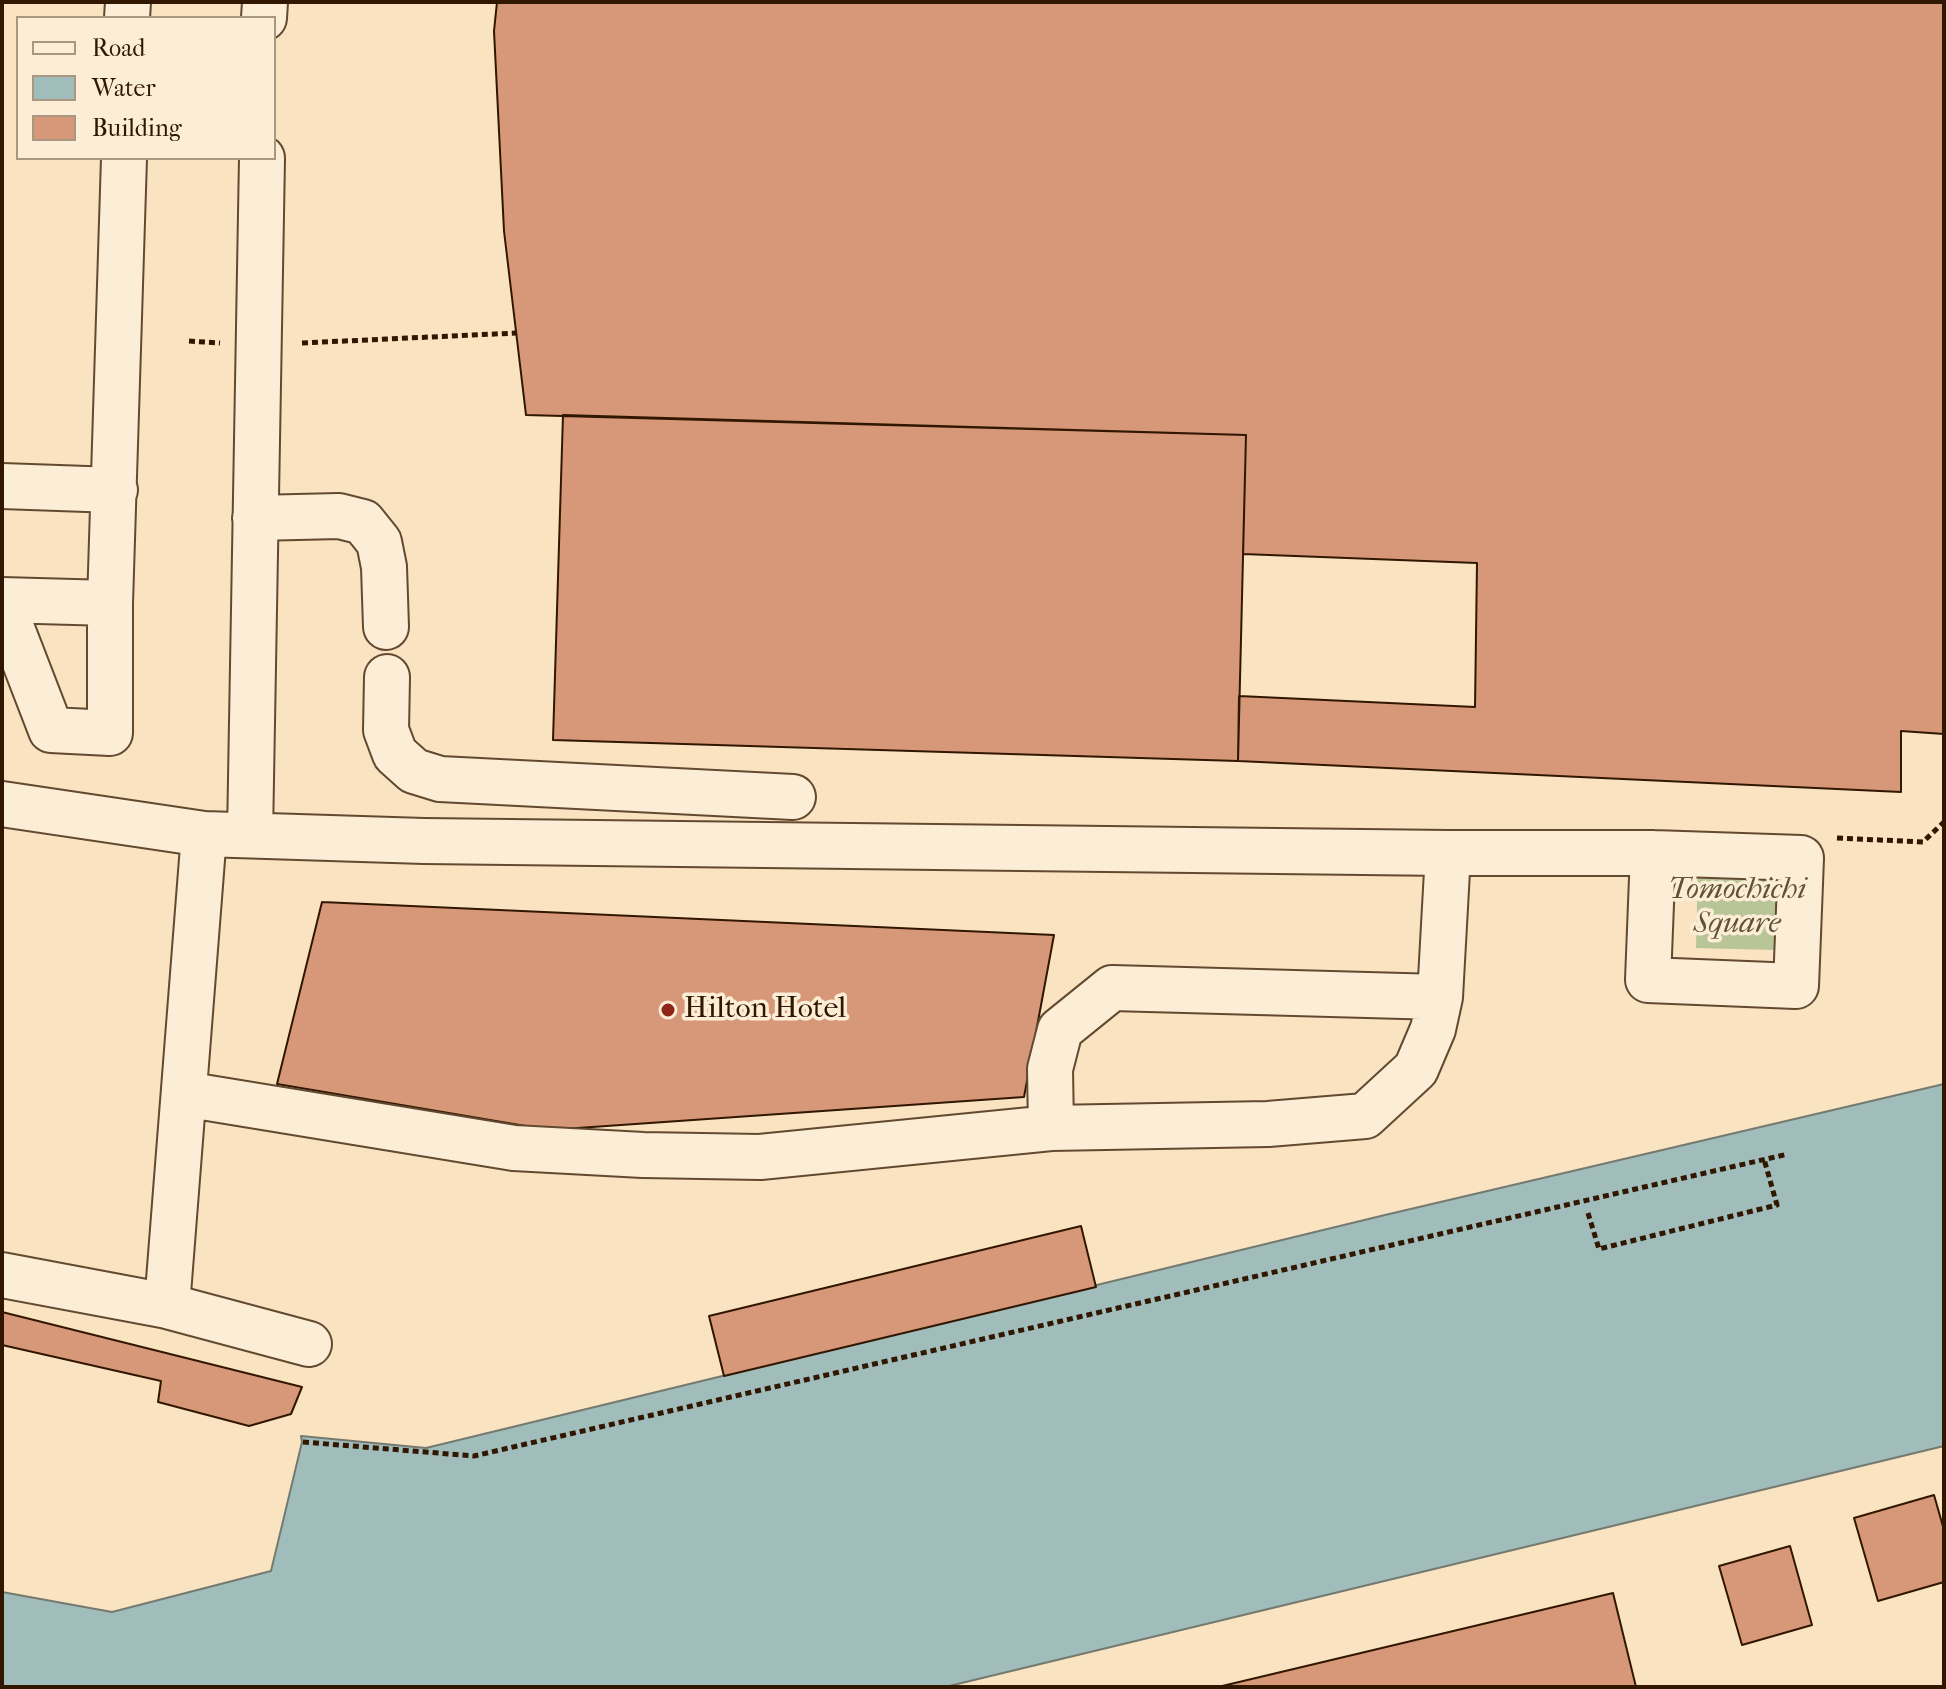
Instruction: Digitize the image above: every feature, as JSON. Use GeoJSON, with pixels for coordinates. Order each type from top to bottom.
{"type":"FeatureCollection","features":[{"type":"Feature","properties":{"kind":"street"},"geometry":{"type":"LineString","coordinates":[[110,603],[2,601],[51,730],[110,733],[110,603],[124,160]]}},
{"type":"Feature","properties":{"kind":"street"},"geometry":{"type":"LineString","coordinates":[[250,835],[262,160]]}},
{"type":"Feature","properties":{"kind":"street"},"geometry":{"type":"LineString","coordinates":[[2,486],[115,490]]}},
{"type":"Feature","properties":{"kind":"street"},"geometry":{"type":"LineString","coordinates":[[255,518],[339,516],[363,522],[379,542],[384,567],[386,627]]}},
{"type":"Feature","properties":{"kind":"street"},"geometry":{"type":"LineString","coordinates":[[387,677],[386,730],[395,754],[414,771],[440,779],[793,797]]}},
{"type":"Feature","properties":{"kind":"street"},"geometry":{"type":"LineString","coordinates":[[2,804],[204,834],[424,841],[1653,853],[1801,858],[1796,986],[1648,980],[1653,853]]}},
{"type":"Feature","properties":{"kind":"street"},"geometry":{"type":"LineString","coordinates":[[167,1306],[204,834]]}},
{"type":"Feature","properties":{"kind":"street"},"geometry":{"type":"LineString","coordinates":[[184,1094],[514,1148],[643,1155],[760,1157],[1051,1128],[1268,1124],[1365,1116],[1416,1069],[1433,1029],[1440,997],[1448,853]]}},
{"type":"Feature","properties":{"kind":"street"},"geometry":{"type":"LineString","coordinates":[[1051,1128],[1050,1069],[1060,1030],[1112,988],[1440,997]]}},
{"type":"Feature","properties":{"kind":"street"},"geometry":{"type":"LineString","coordinates":[[2,1275],[167,1306],[309,1344]]}},
{"type":"Feature","properties":{"kind":"path"},"geometry":{"type":"LineString","coordinates":[[189,341],[258,345],[516,333]]}},
{"type":"Feature","properties":{"kind":"path"},"geometry":{"type":"LineString","coordinates":[[1801,858],[1833,837],[1923,842],[1944,822]]}},
{"type":"Feature","properties":{"kind":"path"},"geometry":{"type":"LineString","coordinates":[[303,1442],[474,1456],[1788,1154]]}},
{"type":"Feature","properties":{"kind":"path"},"geometry":{"type":"LineString","coordinates":[[1588,1213],[1599,1249],[1777,1205],[1764,1159]]}},
{"type":"Feature","properties":{"kind":"green space","name":"Tomochichi Square"},"geometry":{"type":"Polygon","coordinates":[[[1698,864],[1778,869],[1776,950],[1696,948],[1698,864]]]}},
{"type":"Feature","properties":{"kind":"water"},"geometry":{"type":"Polygon","coordinates":[[[1944,1084],[1944,1446],[945,1687],[2,1687],[2,1592],[112,1612],[271,1571],[301,1436],[426,1448],[1385,1215],[1944,1084]]]}},
{"type":"Feature","properties":{"kind":"building"},"geometry":{"type":"Polygon","coordinates":[[[497,2],[1944,2],[1944,734],[1901,731],[1901,792],[1238,761],[1239,696],[1475,707],[1477,563],[1243,554],[1246,435],[526,415],[504,231],[494,31],[497,2]]]}},
{"type":"Feature","properties":{"kind":"building"},"geometry":{"type":"Polygon","coordinates":[[[563,415],[1246,435],[1238,761],[553,740],[563,415]]]}},
{"type":"Feature","properties":{"kind":"building","name":"Hilton Hotel"},"geometry":{"type":"Polygon","coordinates":[[[322,902],[1054,935],[1024,1097],[549,1130],[277,1084],[322,902]]]}},
{"type":"Feature","properties":{"kind":"building"},"geometry":{"type":"Polygon","coordinates":[[[1081,1226],[1096,1287],[724,1376],[709,1316],[1081,1226]]]}},
{"type":"Feature","properties":{"kind":"building"},"geometry":{"type":"Polygon","coordinates":[[[2,1312],[302,1387],[291,1414],[249,1426],[158,1402],[161,1381],[2,1345],[2,1312]]]}},
{"type":"Feature","properties":{"kind":"building"},"geometry":{"type":"Polygon","coordinates":[[[1934,1495],[1944,1530],[1944,1582],[1878,1601],[1854,1518],[1934,1495]]]}},
{"type":"Feature","properties":{"kind":"building"},"geometry":{"type":"Polygon","coordinates":[[[1790,1546],[1812,1625],[1742,1645],[1719,1566],[1790,1546]]]}},
{"type":"Feature","properties":{"kind":"building"},"geometry":{"type":"Polygon","coordinates":[[[1613,1593],[1636,1687],[1218,1687],[1613,1593]]]}},
{"type":"Feature","properties":{"kind":"place","name":"Hilton Hotel"},"geometry":{"type":"Point","coordinates":[668,1010]}}]}
